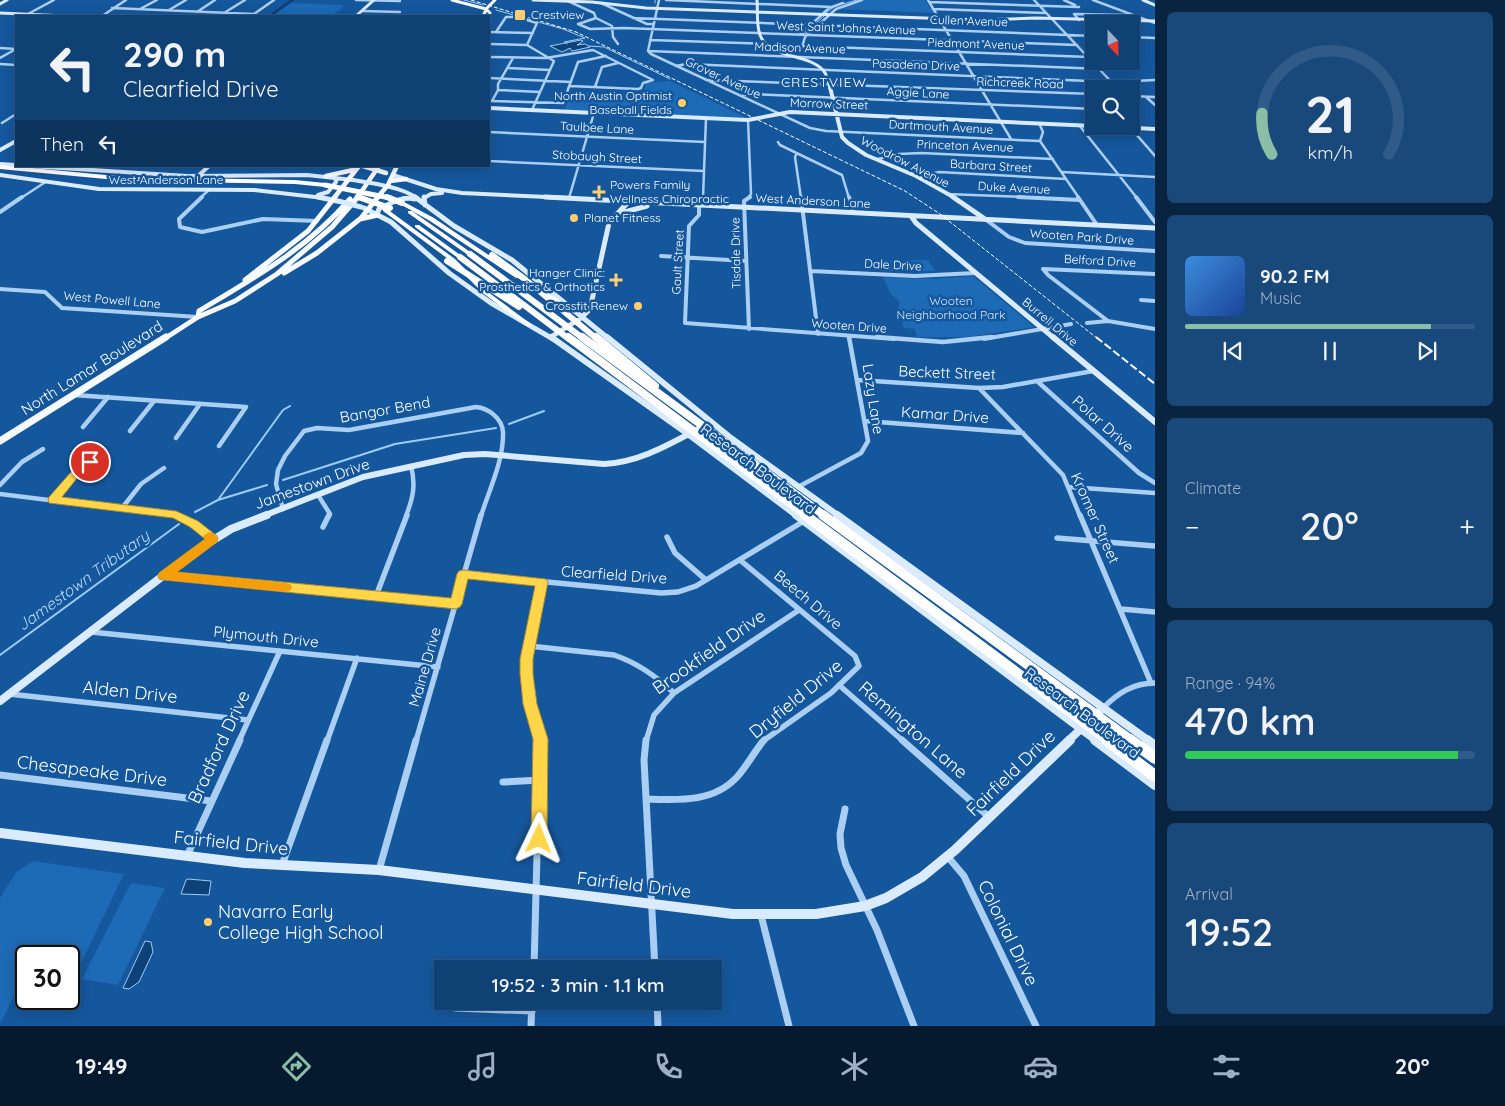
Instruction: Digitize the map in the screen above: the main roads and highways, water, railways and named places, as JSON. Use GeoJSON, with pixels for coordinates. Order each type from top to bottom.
{"type":"FeatureCollection","features":[{"type":"Feature","properties":{"kind":"highway"},"geometry":{"type":"LineString","coordinates":[[0,165],[127,179],[295,182],[370,194],[430,217],[494,263],[572,310]]}},
{"type":"Feature","properties":{"kind":"highway"},"geometry":{"type":"LineString","coordinates":[[51,168],[228,181]]}},
{"type":"Feature","properties":{"kind":"highway"},"geometry":{"type":"LineString","coordinates":[[0,173],[129,184],[323,187],[363,198],[387,209],[460,257],[1155,776]]}},
{"type":"Feature","properties":{"kind":"highway"},"geometry":{"type":"LineString","coordinates":[[400,204],[1155,758]]}},
{"type":"Feature","properties":{"kind":"highway"},"geometry":{"type":"LineString","coordinates":[[387,209],[453,260],[486,293],[529,325]]}},
{"type":"Feature","properties":{"kind":"highway"},"geometry":{"type":"LineString","coordinates":[[440,216],[451,227],[526,280],[633,366],[671,399],[678,409]]}},
{"type":"Feature","properties":{"kind":"highway"},"geometry":{"type":"LineString","coordinates":[[391,222],[400,226],[447,261],[560,336],[578,345]]}},
{"type":"Feature","properties":{"kind":"main road"},"geometry":{"type":"LineString","coordinates":[[452,0],[486,9],[493,8]]}},
{"type":"Feature","properties":{"kind":"main road"},"geometry":{"type":"LineString","coordinates":[[472,6],[483,15],[489,5],[497,0]]}},
{"type":"Feature","properties":{"kind":"main road"},"geometry":{"type":"LineString","coordinates":[[489,15],[497,0]]}},
{"type":"Feature","properties":{"kind":"main road"},"geometry":{"type":"LineString","coordinates":[[472,6],[489,5]]}},
{"type":"Feature","properties":{"kind":"main road"},"geometry":{"type":"LineString","coordinates":[[486,9],[489,15]]}},
{"type":"Feature","properties":{"kind":"main road"},"geometry":{"type":"LineString","coordinates":[[226,295],[317,222],[361,167]]}},
{"type":"Feature","properties":{"kind":"main road"},"geometry":{"type":"LineString","coordinates":[[326,176],[346,173],[361,167],[386,173],[395,170]]}},
{"type":"Feature","properties":{"kind":"main road","name":"North Lamar Boulevard"},"geometry":{"type":"LineString","coordinates":[[198,317],[199,312],[266,271],[312,238],[345,206],[372,167]]}},
{"type":"Feature","properties":{"kind":"main road","name":"North Lamar Boulevard"},"geometry":{"type":"LineString","coordinates":[[0,441],[198,317],[210,314],[256,288],[305,252],[331,229],[351,207],[378,167]]}},
{"type":"Feature","properties":{"kind":"main road"},"geometry":{"type":"LineString","coordinates":[[256,288],[310,258],[360,219],[389,183],[395,170]]}},
{"type":"Feature","properties":{"kind":"main road"},"geometry":{"type":"LineString","coordinates":[[389,183],[406,179]]}},
{"type":"Feature","properties":{"kind":"main road"},"geometry":{"type":"LineString","coordinates":[[360,219],[378,214]]}},
{"type":"Feature","properties":{"kind":"waterway"},"geometry":{"type":"LineString","coordinates":[[271,15],[293,0]]}},
{"type":"Feature","properties":{"kind":"waterway"},"geometry":{"type":"LineString","coordinates":[[464,0],[483,5]]}},
{"type":"Feature","properties":{"kind":"waterway"},"geometry":{"type":"LineString","coordinates":[[843,4],[857,0]]}},
{"type":"Feature","properties":{"kind":"waterway"},"geometry":{"type":"LineString","coordinates":[[826,13],[834,7]]}},
{"type":"Feature","properties":{"kind":"waterway"},"geometry":{"type":"LineString","coordinates":[[496,10],[563,29],[585,38],[564,42],[567,44]]}},
{"type":"Feature","properties":{"kind":"waterway"},"geometry":{"type":"LineString","coordinates":[[815,24],[824,16]]}},
{"type":"Feature","properties":{"kind":"waterway"},"geometry":{"type":"LineString","coordinates":[[805,34],[813,25]]}},
{"type":"Feature","properties":{"kind":"waterway"},"geometry":{"type":"LineString","coordinates":[[589,46],[604,47],[670,79]]}},
{"type":"Feature","properties":{"kind":"waterway"},"geometry":{"type":"LineString","coordinates":[[218,500],[283,410],[290,406]]}},
{"type":"Feature","properties":{"kind":"waterway","name":"Jamestown Tributary"},"geometry":{"type":"LineString","coordinates":[[509,424],[544,411]]}},
{"type":"Feature","properties":{"kind":"waterway","name":"Jamestown Tributary"},"geometry":{"type":"LineString","coordinates":[[283,480],[395,444],[496,428]]}},
{"type":"Feature","properties":{"kind":"waterway","name":"Jamestown Tributary"},"geometry":{"type":"LineString","coordinates":[[218,500],[267,485]]}},
{"type":"Feature","properties":{"kind":"waterway","name":"Jamestown Tributary"},"geometry":{"type":"LineString","coordinates":[[195,512],[218,500]]}},
{"type":"Feature","properties":{"kind":"waterway","name":"Jamestown Tributary"},"geometry":{"type":"LineString","coordinates":[[0,655],[179,524]]}},
{"type":"Feature","properties":{"kind":"railway"},"geometry":{"type":"LineString","coordinates":[[471,0],[576,32],[905,191],[940,214],[1098,339]]}},
{"type":"Feature","properties":{"kind":"railway"},"geometry":{"type":"LineString","coordinates":[[1096,337],[1155,384]]}},
{"type":"Feature","properties":{"kind":"place","name":"Crestview"},"geometry":{"type":"Point","coordinates":[520,15]}},
{"type":"Feature","properties":{"kind":"place","name":"North Austin Optimist Baseball Fields"},"geometry":{"type":"Point","coordinates":[682,103]}},
{"type":"Feature","properties":{"kind":"place","name":"Powers Family Wellness Chiropractic"},"geometry":{"type":"Point","coordinates":[599,192]}},
{"type":"Feature","properties":{"kind":"place","name":"Planet Fitness"},"geometry":{"type":"Point","coordinates":[574,218]}},
{"type":"Feature","properties":{"kind":"place","name":"Hanger Clinic: Prosthetics & Orthotics"},"geometry":{"type":"Point","coordinates":[616,280]}},
{"type":"Feature","properties":{"kind":"place","name":"Crossfit Renew"},"geometry":{"type":"Point","coordinates":[638,306]}},
{"type":"Feature","properties":{"kind":"place","name":"Navarro Early College High School"},"geometry":{"type":"Point","coordinates":[208,922]}},
{"type":"Feature","properties":{"kind":"district","name":"CRESTVIEW"},"geometry":{"type":"Point","coordinates":[824,82]}},
{"type":"Feature","properties":{"kind":"park label","name":"Wooten Neighborhood Park"},"geometry":{"type":"Point","coordinates":[951,308]}}]}
